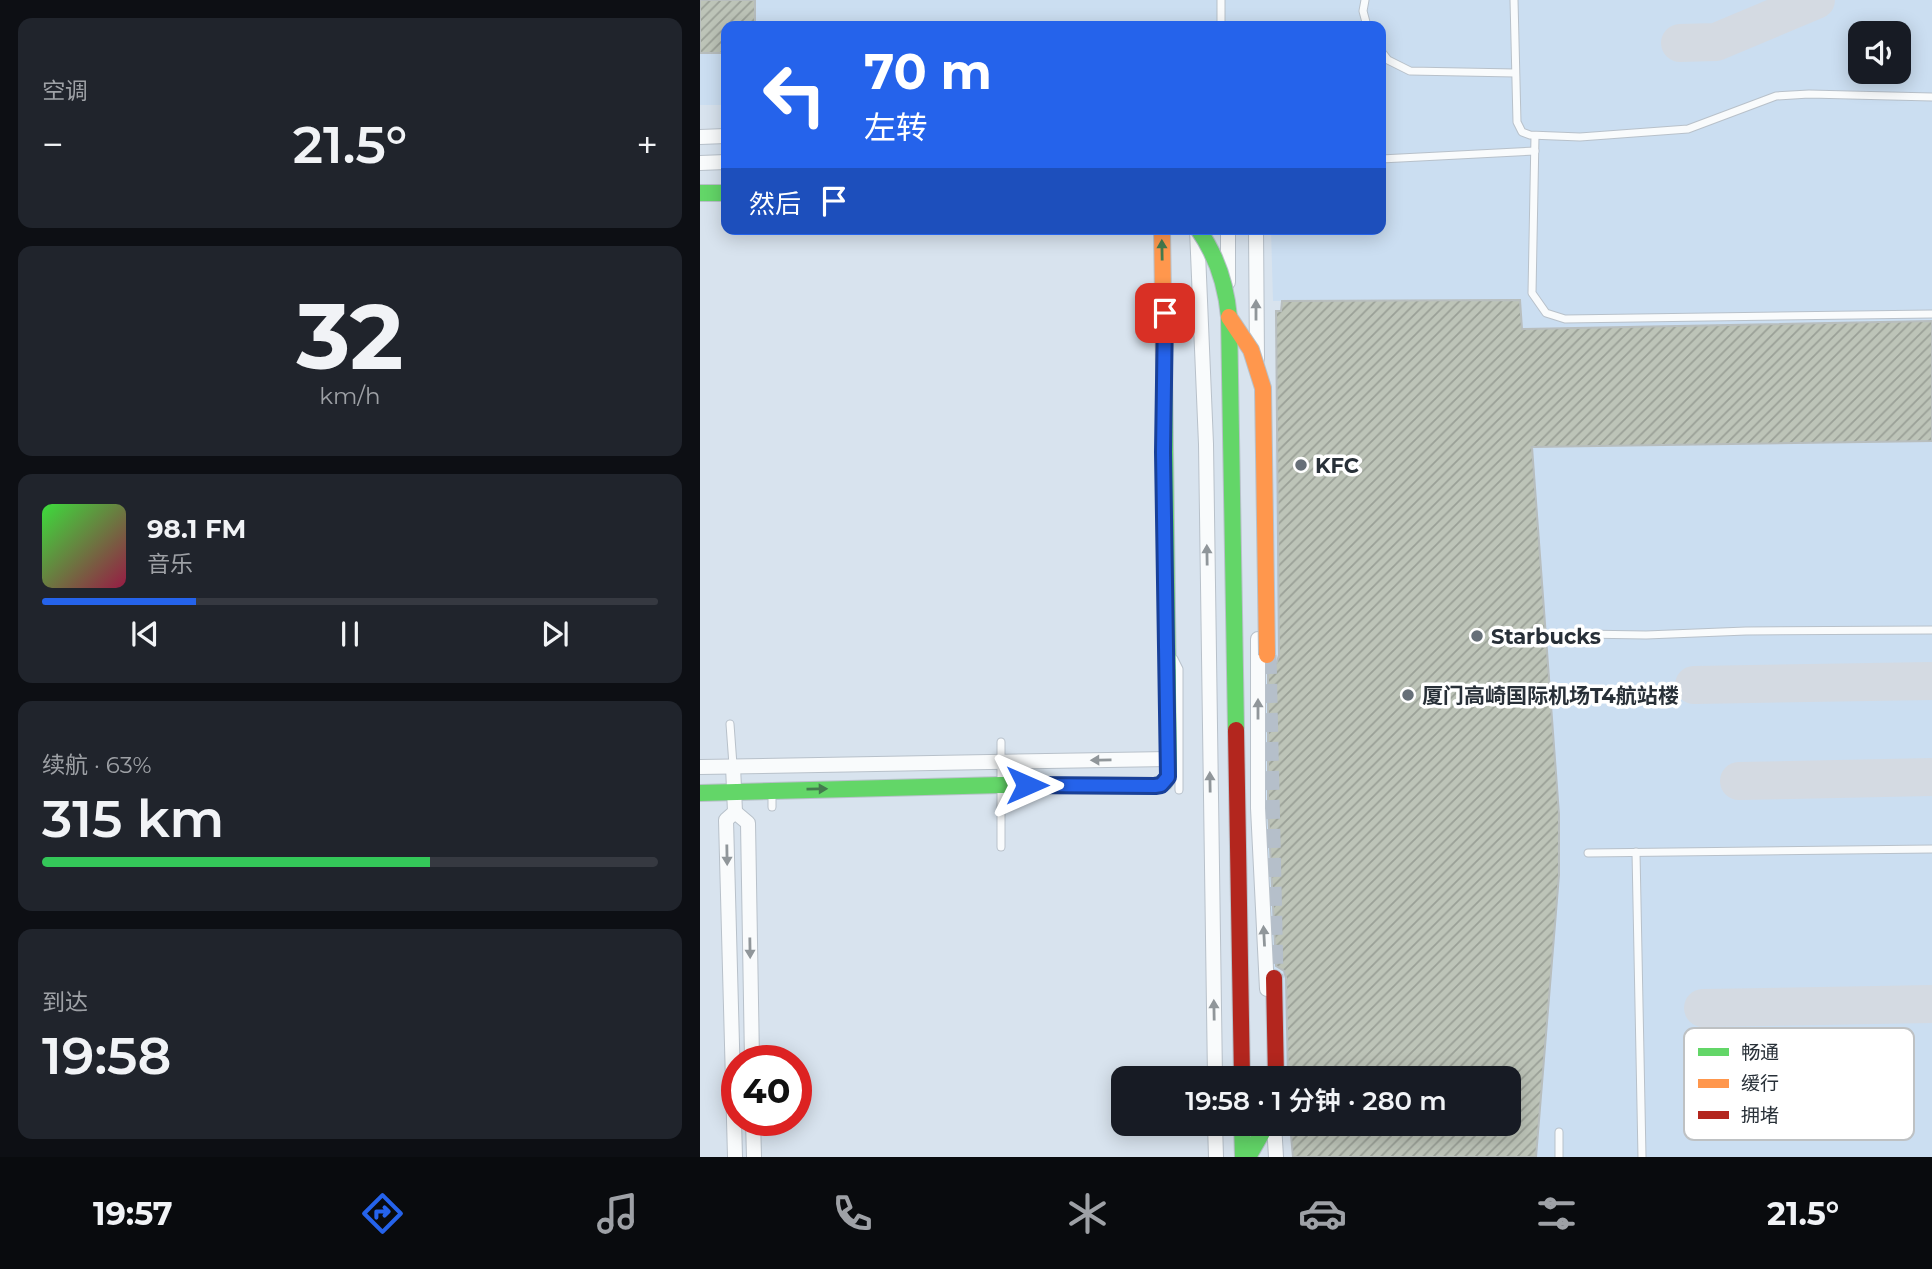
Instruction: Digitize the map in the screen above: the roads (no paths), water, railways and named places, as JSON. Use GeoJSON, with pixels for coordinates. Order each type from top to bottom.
{"type":"FeatureCollection","features":[{"type":"Feature","properties":{"kind":"street"},"geometry":{"type":"LineString","coordinates":[[700,137],[721,136]]}},
{"type":"Feature","properties":{"kind":"street"},"geometry":{"type":"LineString","coordinates":[[700,163],[721,162]]}},
{"type":"Feature","properties":{"kind":"street"},"geometry":{"type":"LineString","coordinates":[[700,193],[721,193]]}},
{"type":"Feature","properties":{"kind":"street"},"geometry":{"type":"LineString","coordinates":[[700,793],[734,792],[772,799],[1002,785],[1155,786],[1161,785],[1168,777],[1162,235]]}},
{"type":"Feature","properties":{"kind":"street"},"geometry":{"type":"LineString","coordinates":[[1198,235],[1206,444],[1214,1066]]}},
{"type":"Feature","properties":{"kind":"street"},"geometry":{"type":"LineString","coordinates":[[1203,235],[1222,269],[1229,317],[1242,1066]]}},
{"type":"Feature","properties":{"kind":"street"},"geometry":{"type":"LineString","coordinates":[[1228,235],[1234,1066]]}},
{"type":"Feature","properties":{"kind":"street"},"geometry":{"type":"LineString","coordinates":[[1256,235],[1258,808],[1273,1066]]}},
{"type":"Feature","properties":{"kind":"street"},"geometry":{"type":"LineString","coordinates":[[1229,317],[1254,356],[1261,373],[1263,388],[1267,655]]}},
{"type":"Feature","properties":{"kind":"street"},"geometry":{"type":"LineString","coordinates":[[700,767],[1169,759]]}},
{"type":"Feature","properties":{"kind":"street"},"geometry":{"type":"LineString","coordinates":[[733,766],[735,812],[748,823],[752,1045]]}},
{"type":"Feature","properties":{"kind":"street"},"geometry":{"type":"LineString","coordinates":[[735,812],[726,820],[735,1157]]}},
{"type":"Feature","properties":{"kind":"street"},"geometry":{"type":"LineString","coordinates":[[1274,978],[1274,1066]]}},
{"type":"Feature","properties":{"kind":"street"},"geometry":{"type":"LineString","coordinates":[[753,1136],[754,1157]]}},
{"type":"Feature","properties":{"kind":"street"},"geometry":{"type":"LineString","coordinates":[[1215,1136],[1216,1157]]}},
{"type":"Feature","properties":{"kind":"street"},"geometry":{"type":"LineString","coordinates":[[1236,1136],[1237,1157]]}},
{"type":"Feature","properties":{"kind":"street"},"geometry":{"type":"LineString","coordinates":[[1242,1136],[1243,1157]]}},
{"type":"Feature","properties":{"kind":"street"},"geometry":{"type":"LineString","coordinates":[[1248,1157],[1260,1136]]}},
{"type":"Feature","properties":{"kind":"street"},"geometry":{"type":"LineString","coordinates":[[1275,1136],[1276,1157]]}},
{"type":"Feature","properties":{"kind":"lane"},"geometry":{"type":"LineString","coordinates":[[1221,0],[1221,21]]}},
{"type":"Feature","properties":{"kind":"lane"},"geometry":{"type":"LineString","coordinates":[[1365,0],[1363,11],[1366,21]]}},
{"type":"Feature","properties":{"kind":"lane"},"geometry":{"type":"LineString","coordinates":[[1514,0],[1517,122],[1522,132],[1535,136],[1580,137],[1688,129],[1776,96],[1809,94],[1932,97]]}},
{"type":"Feature","properties":{"kind":"lane"},"geometry":{"type":"LineString","coordinates":[[1386,57],[1410,71],[1515,74]]}},
{"type":"Feature","properties":{"kind":"lane"},"geometry":{"type":"LineString","coordinates":[[1535,136],[1532,293],[1546,313],[1565,319],[1932,314]]}},
{"type":"Feature","properties":{"kind":"lane"},"geometry":{"type":"LineString","coordinates":[[1386,159],[1535,151]]}},
{"type":"Feature","properties":{"kind":"lane"},"geometry":{"type":"LineString","coordinates":[[1581,634],[1932,630]]}},
{"type":"Feature","properties":{"kind":"lane"},"geometry":{"type":"LineString","coordinates":[[1168,649],[1178,669],[1180,790]]}},
{"type":"Feature","properties":{"kind":"lane"},"geometry":{"type":"LineString","coordinates":[[730,724],[733,766]]}},
{"type":"Feature","properties":{"kind":"lane"},"geometry":{"type":"LineString","coordinates":[[1001,742],[1001,847]]}},
{"type":"Feature","properties":{"kind":"lane"},"geometry":{"type":"LineString","coordinates":[[1588,853],[1684,854],[1932,849]]}},
{"type":"Feature","properties":{"kind":"lane"},"geometry":{"type":"LineString","coordinates":[[1636,852],[1642,1157]]}},
{"type":"Feature","properties":{"kind":"lane"},"geometry":{"type":"LineString","coordinates":[[1559,1132],[1559,1157]]}},
{"type":"Feature","properties":{"kind":"tunnel"},"geometry":{"type":"LineString","coordinates":[[1267,655],[1274,978]]}},
{"type":"Feature","properties":{"kind":"place","name":"KFC"},"geometry":{"type":"Point","coordinates":[1301,465]}},
{"type":"Feature","properties":{"kind":"place","name":"Starbucks"},"geometry":{"type":"Point","coordinates":[1477,636]}},
{"type":"Feature","properties":{"kind":"place","name":"厦门高崎国际机场T4航站楼"},"geometry":{"type":"Point","coordinates":[1408,695]}}]}
